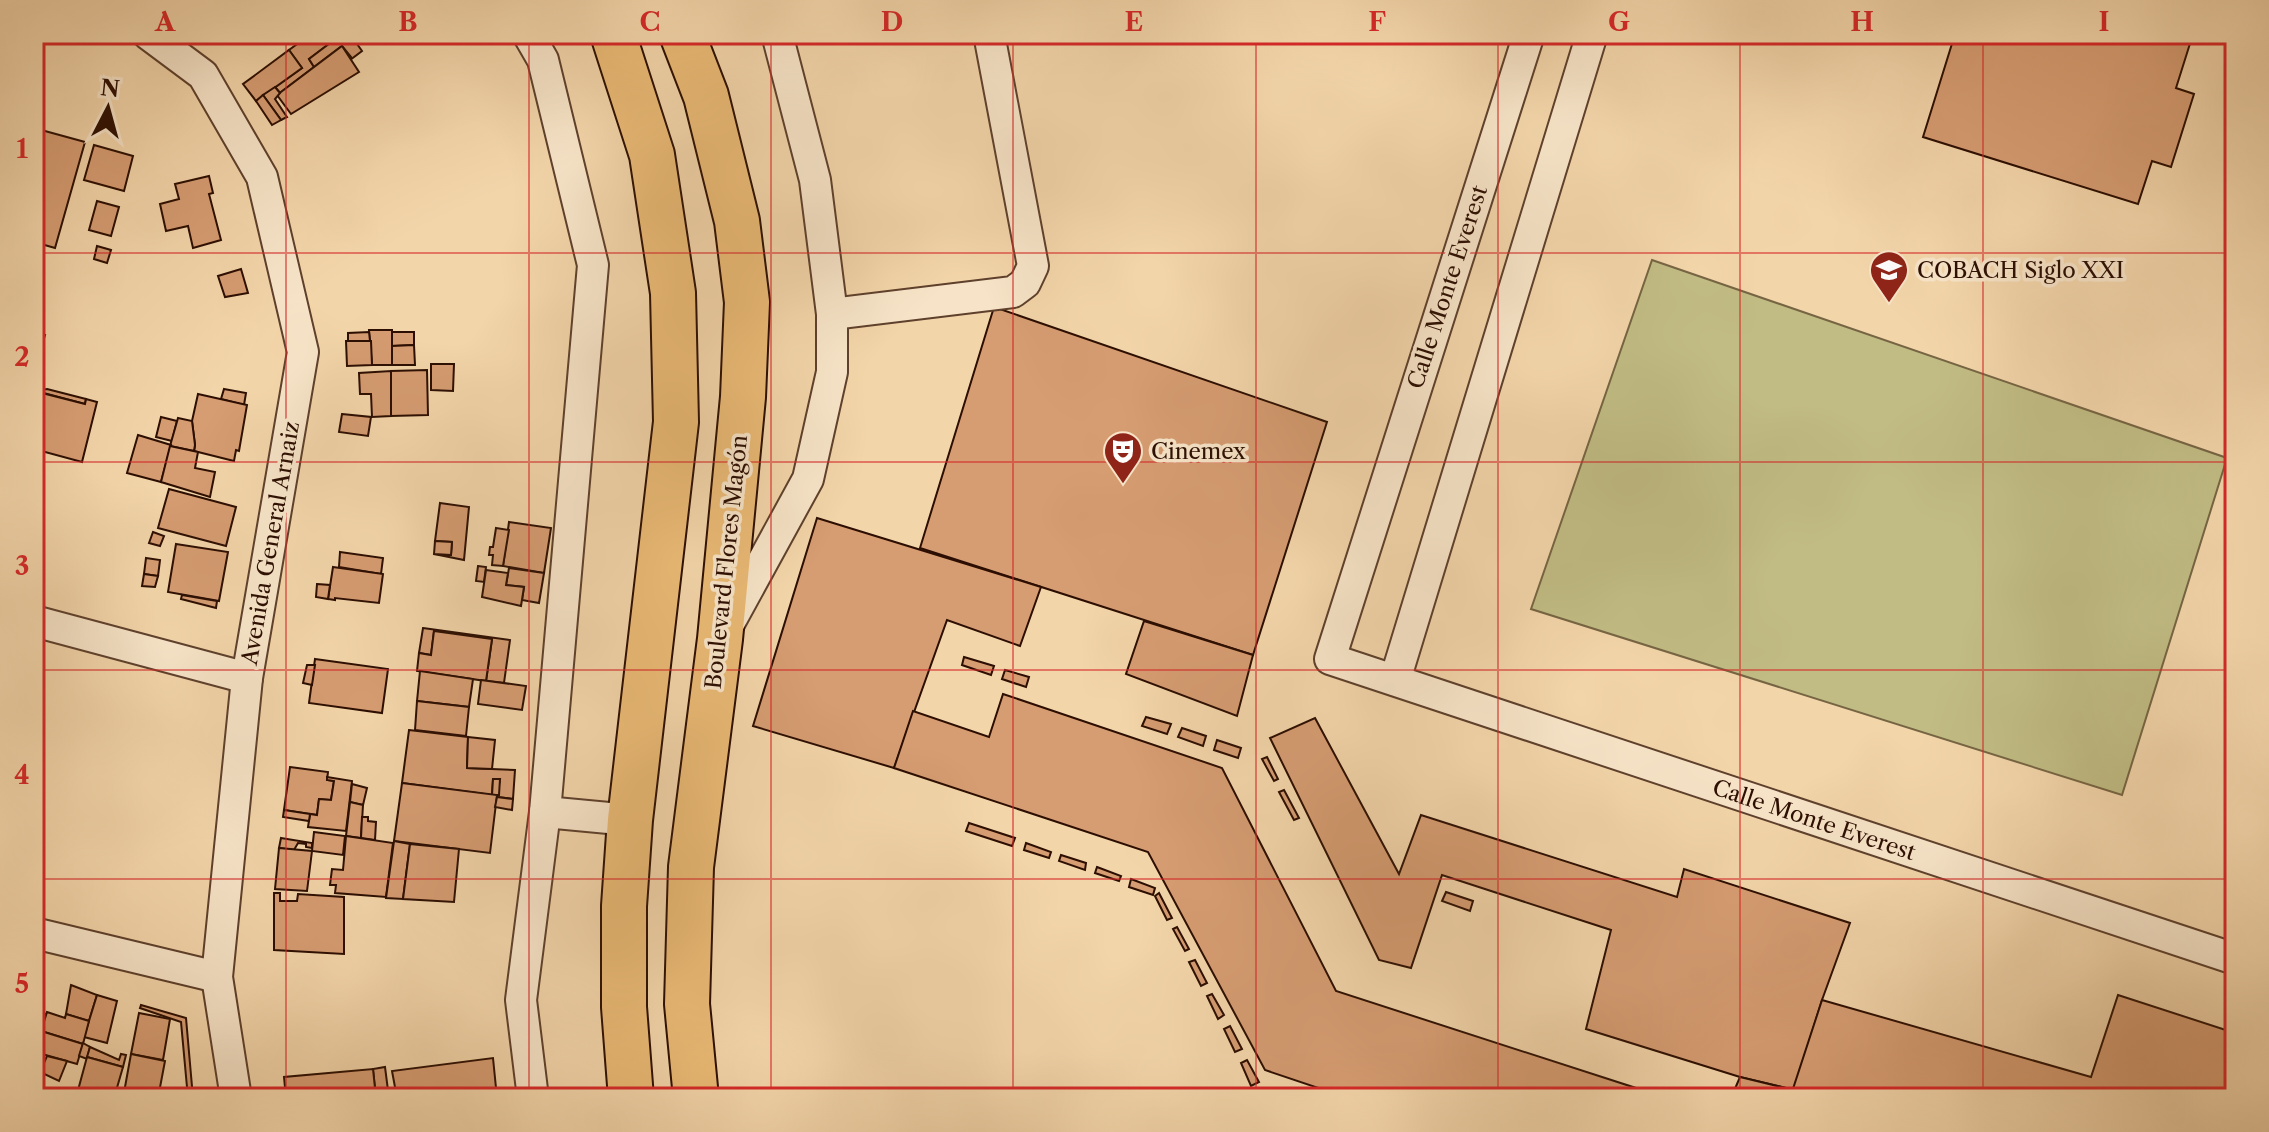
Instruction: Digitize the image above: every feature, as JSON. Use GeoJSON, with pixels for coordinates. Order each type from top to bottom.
{"type":"FeatureCollection","features":[{"type":"Feature","properties":{"kind":"main road"},"geometry":{"type":"LineString","coordinates":[[613,34],[652,155],[673,293],[676,422],[630,820],[624,906],[624,1007],[631,1098]]}},
{"type":"Feature","properties":{"kind":"main road","name":"Boulevard Flores Magón"},"geometry":{"type":"LineString","coordinates":[[682,34],[706,96],[737,221],[747,302],[743,397],[720,639],[691,867],[687,1004],[696,1098]]}},
{"type":"Feature","properties":{"kind":"street","name":"Avenida General Arnaiz"},"geometry":{"type":"LineString","coordinates":[[148,34],[203,75],[262,177],[303,352],[247,678],[217,977],[236,1098]]}},
{"type":"Feature","properties":{"kind":"street"},"geometry":{"type":"LineString","coordinates":[[528,34],[543,60],[593,265],[545,812],[521,1000],[533,1098]]}},
{"type":"Feature","properties":{"kind":"street"},"geometry":{"type":"LineString","coordinates":[[720,639],[808,479],[832,372],[832,314],[815,180],[777,34]]}},
{"type":"Feature","properties":{"kind":"street"},"geometry":{"type":"LineString","coordinates":[[832,314],[1013,292],[1025,283],[1033,266],[989,34]]}},
{"type":"Feature","properties":{"kind":"street","name":"Calle Monte Everest"},"geometry":{"type":"LineString","coordinates":[[1529,34],[1330,659],[2235,959]]}},
{"type":"Feature","properties":{"kind":"street"},"geometry":{"type":"LineString","coordinates":[[1395,680],[1592,34]]}},
{"type":"Feature","properties":{"kind":"street"},"geometry":{"type":"LineString","coordinates":[[34,621],[247,678]]}},
{"type":"Feature","properties":{"kind":"street"},"geometry":{"type":"LineString","coordinates":[[545,812],[630,820]]}},
{"type":"Feature","properties":{"kind":"street"},"geometry":{"type":"LineString","coordinates":[[34,933],[217,977]]}},
{"type":"Feature","properties":{"kind":"shaded area"},"geometry":{"type":"Polygon","coordinates":[[[1652,260],[2227,458],[2122,795],[1531,609],[1652,260]]]}},
{"type":"Feature","properties":{"kind":"building"},"geometry":{"type":"Polygon","coordinates":[[[311,34],[342,34],[309,59],[314,67],[280,93],[275,87],[302,68],[289,50],[311,34]]]}},
{"type":"Feature","properties":{"kind":"building"},"geometry":{"type":"Polygon","coordinates":[[[342,34],[350,34],[362,51],[350,60],[342,46],[314,67],[309,59],[342,34]]]}},
{"type":"Feature","properties":{"kind":"building"},"geometry":{"type":"Polygon","coordinates":[[[1955,34],[2193,34],[2176,88],[2194,94],[2171,167],[2152,161],[2138,204],[1923,137],[1955,34]]]}},
{"type":"Feature","properties":{"kind":"building"},"geometry":{"type":"Polygon","coordinates":[[[342,46],[359,72],[291,114],[277,95],[342,46]]]}},
{"type":"Feature","properties":{"kind":"building"},"geometry":{"type":"Polygon","coordinates":[[[289,50],[302,68],[256,101],[243,84],[289,50]]]}},
{"type":"Feature","properties":{"kind":"building"},"geometry":{"type":"Polygon","coordinates":[[[275,87],[280,93],[275,99],[287,117],[281,120],[263,95],[275,87]]]}},
{"type":"Feature","properties":{"kind":"building"},"geometry":{"type":"Polygon","coordinates":[[[263,95],[281,120],[272,125],[256,101],[263,95]]]}},
{"type":"Feature","properties":{"kind":"building"},"geometry":{"type":"Polygon","coordinates":[[[34,128],[85,142],[55,248],[34,242],[34,128]]]}},
{"type":"Feature","properties":{"kind":"building"},"geometry":{"type":"Polygon","coordinates":[[[94,145],[133,156],[124,191],[84,180],[94,145]]]}},
{"type":"Feature","properties":{"kind":"building"},"geometry":{"type":"Polygon","coordinates":[[[209,176],[213,193],[209,194],[221,240],[193,248],[188,226],[166,231],[160,204],[179,199],[175,184],[209,176]]]}},
{"type":"Feature","properties":{"kind":"building"},"geometry":{"type":"Polygon","coordinates":[[[97,201],[119,207],[111,236],[89,230],[97,201]]]}},
{"type":"Feature","properties":{"kind":"building"},"geometry":{"type":"Polygon","coordinates":[[[97,246],[111,250],[107,263],[94,259],[97,246]]]}},
{"type":"Feature","properties":{"kind":"building"},"geometry":{"type":"Polygon","coordinates":[[[241,269],[248,293],[225,297],[218,276],[241,269]]]}},
{"type":"Feature","properties":{"kind":"building","name":"Cinemex"},"geometry":{"type":"Polygon","coordinates":[[[994,307],[1327,422],[1253,655],[920,548],[994,307]]]}},
{"type":"Feature","properties":{"kind":"building"},"geometry":{"type":"Polygon","coordinates":[[[369,330],[392,330],[392,365],[372,365],[369,330]]]}},
{"type":"Feature","properties":{"kind":"building"},"geometry":{"type":"Polygon","coordinates":[[[369,332],[370,341],[348,341],[348,333],[369,332]]]}},
{"type":"Feature","properties":{"kind":"building"},"geometry":{"type":"Polygon","coordinates":[[[392,332],[414,332],[414,345],[392,346],[392,332]]]}},
{"type":"Feature","properties":{"kind":"building"},"geometry":{"type":"Polygon","coordinates":[[[34,333],[45,335],[42,345],[34,349],[34,333]]]}},
{"type":"Feature","properties":{"kind":"building"},"geometry":{"type":"Polygon","coordinates":[[[346,341],[371,341],[372,365],[347,366],[346,341]]]}},
{"type":"Feature","properties":{"kind":"building"},"geometry":{"type":"Polygon","coordinates":[[[414,345],[415,365],[392,365],[392,346],[414,345]]]}},
{"type":"Feature","properties":{"kind":"building"},"geometry":{"type":"Polygon","coordinates":[[[431,364],[454,364],[453,391],[431,390],[431,364]]]}},
{"type":"Feature","properties":{"kind":"building"},"geometry":{"type":"Polygon","coordinates":[[[427,370],[428,415],[391,416],[391,371],[427,370]]]}},
{"type":"Feature","properties":{"kind":"building"},"geometry":{"type":"Polygon","coordinates":[[[391,371],[391,416],[372,417],[371,394],[360,394],[359,373],[391,371]]]}},
{"type":"Feature","properties":{"kind":"building"},"geometry":{"type":"Polygon","coordinates":[[[47,389],[86,399],[85,404],[36,391],[47,389]]]}},
{"type":"Feature","properties":{"kind":"building"},"geometry":{"type":"Polygon","coordinates":[[[224,389],[246,393],[244,405],[221,399],[224,389]]]}},
{"type":"Feature","properties":{"kind":"building"},"geometry":{"type":"Polygon","coordinates":[[[34,391],[85,404],[86,399],[97,402],[82,462],[34,449],[34,391]]]}},
{"type":"Feature","properties":{"kind":"building"},"geometry":{"type":"Polygon","coordinates":[[[198,394],[247,405],[239,451],[236,450],[234,461],[194,451],[192,421],[198,394]]]}},
{"type":"Feature","properties":{"kind":"building"},"geometry":{"type":"Polygon","coordinates":[[[342,414],[371,417],[368,436],[339,432],[342,414]]]}},
{"type":"Feature","properties":{"kind":"building"},"geometry":{"type":"Polygon","coordinates":[[[161,417],[177,421],[172,441],[156,437],[161,417]]]}},
{"type":"Feature","properties":{"kind":"building"},"geometry":{"type":"Polygon","coordinates":[[[178,418],[192,421],[194,451],[170,446],[178,418]]]}},
{"type":"Feature","properties":{"kind":"building"},"geometry":{"type":"Polygon","coordinates":[[[138,435],[171,445],[161,482],[127,473],[138,435]]]}},
{"type":"Feature","properties":{"kind":"building"},"geometry":{"type":"Polygon","coordinates":[[[170,446],[198,452],[195,468],[215,472],[210,497],[161,482],[170,446]]]}},
{"type":"Feature","properties":{"kind":"building"},"geometry":{"type":"Polygon","coordinates":[[[169,489],[236,507],[226,546],[158,528],[169,489]]]}},
{"type":"Feature","properties":{"kind":"building"},"geometry":{"type":"Polygon","coordinates":[[[440,503],[469,507],[464,560],[434,554],[451,555],[452,542],[435,541],[440,503]]]}},
{"type":"Feature","properties":{"kind":"building"},"geometry":{"type":"Polygon","coordinates":[[[817,518],[1041,587],[1020,646],[947,620],[894,768],[753,726],[817,518]]]}},
{"type":"Feature","properties":{"kind":"building"},"geometry":{"type":"Polygon","coordinates":[[[509,522],[551,528],[544,573],[503,566],[509,522]]]}},
{"type":"Feature","properties":{"kind":"building"},"geometry":{"type":"Polygon","coordinates":[[[496,528],[509,530],[503,566],[492,565],[493,555],[489,555],[496,528]]]}},
{"type":"Feature","properties":{"kind":"building"},"geometry":{"type":"Polygon","coordinates":[[[153,532],[164,536],[160,546],[149,543],[153,532]]]}},
{"type":"Feature","properties":{"kind":"building"},"geometry":{"type":"Polygon","coordinates":[[[435,541],[452,542],[451,555],[434,554],[435,541]]]}},
{"type":"Feature","properties":{"kind":"building"},"geometry":{"type":"Polygon","coordinates":[[[176,544],[228,552],[219,601],[168,592],[176,544]]]}},
{"type":"Feature","properties":{"kind":"building"},"geometry":{"type":"Polygon","coordinates":[[[340,552],[383,558],[381,574],[339,567],[340,552]]]}},
{"type":"Feature","properties":{"kind":"building"},"geometry":{"type":"Polygon","coordinates":[[[146,558],[160,560],[158,576],[144,574],[146,558]]]}},
{"type":"Feature","properties":{"kind":"building"},"geometry":{"type":"Polygon","coordinates":[[[478,566],[486,567],[484,582],[476,581],[478,566]]]}},
{"type":"Feature","properties":{"kind":"building"},"geometry":{"type":"Polygon","coordinates":[[[333,567],[383,574],[379,603],[328,599],[333,567]]]}},
{"type":"Feature","properties":{"kind":"building"},"geometry":{"type":"Polygon","coordinates":[[[509,568],[544,573],[539,603],[522,600],[524,587],[506,585],[509,568]]]}},
{"type":"Feature","properties":{"kind":"building"},"geometry":{"type":"Polygon","coordinates":[[[486,570],[508,573],[506,585],[524,587],[521,606],[482,597],[486,570]]]}},
{"type":"Feature","properties":{"kind":"building"},"geometry":{"type":"Polygon","coordinates":[[[144,574],[158,576],[155,587],[142,586],[144,574]]]}},
{"type":"Feature","properties":{"kind":"building"},"geometry":{"type":"Polygon","coordinates":[[[317,584],[330,585],[328,599],[316,597],[317,584]]]}},
{"type":"Feature","properties":{"kind":"building"},"geometry":{"type":"Polygon","coordinates":[[[182,595],[217,601],[216,608],[181,599],[182,595]]]}},
{"type":"Feature","properties":{"kind":"building"},"geometry":{"type":"Polygon","coordinates":[[[1144,621],[1253,655],[1237,716],[1126,674],[1144,621]]]}},
{"type":"Feature","properties":{"kind":"building"},"geometry":{"type":"Polygon","coordinates":[[[423,628],[510,640],[504,683],[486,681],[492,639],[434,631],[431,655],[419,653],[423,628]]]}},
{"type":"Feature","properties":{"kind":"building"},"geometry":{"type":"Polygon","coordinates":[[[434,631],[492,639],[486,681],[417,671],[419,653],[431,655],[434,631]]]}},
{"type":"Feature","properties":{"kind":"building"},"geometry":{"type":"Polygon","coordinates":[[[964,657],[994,666],[991,675],[962,665],[964,657]]]}},
{"type":"Feature","properties":{"kind":"building"},"geometry":{"type":"Polygon","coordinates":[[[315,659],[388,669],[382,713],[309,703],[315,659]]]}},
{"type":"Feature","properties":{"kind":"building"},"geometry":{"type":"Polygon","coordinates":[[[307,665],[315,665],[312,685],[303,683],[307,665]]]}},
{"type":"Feature","properties":{"kind":"building"},"geometry":{"type":"Polygon","coordinates":[[[1005,670],[1029,677],[1026,687],[1002,679],[1005,670]]]}},
{"type":"Feature","properties":{"kind":"building"},"geometry":{"type":"Polygon","coordinates":[[[420,671],[473,679],[469,707],[417,701],[420,671]]]}},
{"type":"Feature","properties":{"kind":"building"},"geometry":{"type":"Polygon","coordinates":[[[481,680],[526,686],[522,710],[478,704],[481,680]]]}},
{"type":"Feature","properties":{"kind":"building"},"geometry":{"type":"Polygon","coordinates":[[[1003,694],[1222,768],[1336,991],[1636,1088],[1633,1098],[1348,1098],[1265,1070],[1148,852],[894,768],[913,711],[989,737],[1003,694]]]}},
{"type":"Feature","properties":{"kind":"building"},"geometry":{"type":"Polygon","coordinates":[[[417,701],[469,707],[466,736],[415,730],[417,701]]]}},
{"type":"Feature","properties":{"kind":"building"},"geometry":{"type":"Polygon","coordinates":[[[1146,717],[1171,724],[1167,734],[1142,726],[1146,717]]]}},
{"type":"Feature","properties":{"kind":"building"},"geometry":{"type":"Polygon","coordinates":[[[1315,718],[1399,874],[1421,815],[1677,897],[1684,869],[1850,923],[1794,1090],[1740,1077],[1586,1029],[1611,930],[1442,875],[1411,968],[1379,960],[1270,738],[1315,718]]]}},
{"type":"Feature","properties":{"kind":"building"},"geometry":{"type":"Polygon","coordinates":[[[1182,728],[1206,736],[1203,746],[1178,737],[1182,728]]]}},
{"type":"Feature","properties":{"kind":"building"},"geometry":{"type":"Polygon","coordinates":[[[409,730],[468,737],[467,768],[515,770],[513,799],[497,797],[500,779],[493,779],[492,795],[402,783],[409,730]]]}},
{"type":"Feature","properties":{"kind":"building"},"geometry":{"type":"Polygon","coordinates":[[[468,737],[495,740],[492,769],[467,768],[468,737]]]}},
{"type":"Feature","properties":{"kind":"building"},"geometry":{"type":"Polygon","coordinates":[[[1217,740],[1241,748],[1238,758],[1214,750],[1217,740]]]}},
{"type":"Feature","properties":{"kind":"building"},"geometry":{"type":"Polygon","coordinates":[[[1267,757],[1278,779],[1274,781],[1262,759],[1267,757]]]}},
{"type":"Feature","properties":{"kind":"building"},"geometry":{"type":"Polygon","coordinates":[[[290,767],[328,772],[327,780],[334,781],[331,800],[319,799],[317,815],[284,810],[290,767]]]}},
{"type":"Feature","properties":{"kind":"building"},"geometry":{"type":"Polygon","coordinates":[[[327,777],[352,781],[346,831],[308,827],[310,814],[317,815],[319,799],[331,800],[334,781],[327,780],[327,777]]]}},
{"type":"Feature","properties":{"kind":"building"},"geometry":{"type":"Polygon","coordinates":[[[493,779],[500,779],[499,795],[492,795],[493,779]]]}},
{"type":"Feature","properties":{"kind":"building"},"geometry":{"type":"Polygon","coordinates":[[[402,783],[497,795],[490,853],[394,841],[402,783]]]}},
{"type":"Feature","properties":{"kind":"building"},"geometry":{"type":"Polygon","coordinates":[[[352,784],[367,788],[363,805],[350,802],[352,784]]]}},
{"type":"Feature","properties":{"kind":"building"},"geometry":{"type":"Polygon","coordinates":[[[1284,790],[1299,818],[1294,820],[1279,792],[1284,790]]]}},
{"type":"Feature","properties":{"kind":"building"},"geometry":{"type":"Polygon","coordinates":[[[497,797],[513,799],[512,810],[495,807],[497,797]]]}},
{"type":"Feature","properties":{"kind":"building"},"geometry":{"type":"Polygon","coordinates":[[[350,802],[363,805],[361,838],[346,836],[350,802]]]}},
{"type":"Feature","properties":{"kind":"building"},"geometry":{"type":"Polygon","coordinates":[[[284,810],[310,814],[309,821],[283,817],[284,810]]]}},
{"type":"Feature","properties":{"kind":"building"},"geometry":{"type":"Polygon","coordinates":[[[362,817],[376,822],[375,840],[361,838],[362,817]]]}},
{"type":"Feature","properties":{"kind":"building"},"geometry":{"type":"Polygon","coordinates":[[[969,823],[1015,838],[1012,846],[966,831],[969,823]]]}},
{"type":"Feature","properties":{"kind":"building"},"geometry":{"type":"Polygon","coordinates":[[[314,832],[345,836],[343,855],[312,851],[314,832]]]}},
{"type":"Feature","properties":{"kind":"building"},"geometry":{"type":"Polygon","coordinates":[[[346,836],[393,843],[386,897],[335,893],[336,885],[330,885],[332,869],[343,870],[346,836]]]}},
{"type":"Feature","properties":{"kind":"building"},"geometry":{"type":"Polygon","coordinates":[[[281,838],[312,843],[312,848],[298,843],[294,850],[279,848],[281,838]]]}},
{"type":"Feature","properties":{"kind":"building"},"geometry":{"type":"Polygon","coordinates":[[[394,841],[410,844],[403,899],[386,898],[394,841]]]}},
{"type":"Feature","properties":{"kind":"building"},"geometry":{"type":"Polygon","coordinates":[[[1026,843],[1051,852],[1049,858],[1024,850],[1026,843]]]}},
{"type":"Feature","properties":{"kind":"building"},"geometry":{"type":"Polygon","coordinates":[[[410,844],[459,849],[454,902],[403,899],[410,844]]]}},
{"type":"Feature","properties":{"kind":"building"},"geometry":{"type":"Polygon","coordinates":[[[279,848],[312,851],[307,891],[275,889],[279,848]]]}},
{"type":"Feature","properties":{"kind":"building"},"geometry":{"type":"Polygon","coordinates":[[[1061,855],[1086,863],[1085,870],[1059,861],[1061,855]]]}},
{"type":"Feature","properties":{"kind":"building"},"geometry":{"type":"Polygon","coordinates":[[[1097,867],[1121,876],[1119,881],[1095,873],[1097,867]]]}},
{"type":"Feature","properties":{"kind":"building"},"geometry":{"type":"Polygon","coordinates":[[[1131,879],[1155,888],[1153,895],[1129,887],[1131,879]]]}},
{"type":"Feature","properties":{"kind":"building"},"geometry":{"type":"Polygon","coordinates":[[[1446,892],[1473,901],[1470,911],[1442,901],[1446,892]]]}},
{"type":"Feature","properties":{"kind":"building"},"geometry":{"type":"Polygon","coordinates":[[[274,893],[280,893],[280,901],[297,901],[298,894],[344,897],[344,954],[274,950],[274,893]]]}},
{"type":"Feature","properties":{"kind":"building"},"geometry":{"type":"Polygon","coordinates":[[[1159,893],[1172,918],[1167,920],[1155,896],[1159,893]]]}},
{"type":"Feature","properties":{"kind":"building"},"geometry":{"type":"Polygon","coordinates":[[[1177,927],[1189,949],[1185,951],[1173,929],[1177,927]]]}},
{"type":"Feature","properties":{"kind":"building"},"geometry":{"type":"Polygon","coordinates":[[[1195,960],[1207,983],[1201,986],[1189,962],[1195,960]]]}},
{"type":"Feature","properties":{"kind":"building"},"geometry":{"type":"Polygon","coordinates":[[[71,985],[97,995],[89,1021],[66,1014],[71,985]]]}},
{"type":"Feature","properties":{"kind":"building"},"geometry":{"type":"Polygon","coordinates":[[[1212,994],[1224,1015],[1218,1019],[1207,996],[1212,994]]]}},
{"type":"Feature","properties":{"kind":"building"},"geometry":{"type":"Polygon","coordinates":[[[97,995],[117,1001],[107,1043],[84,1037],[97,995]]]}},
{"type":"Feature","properties":{"kind":"building"},"geometry":{"type":"Polygon","coordinates":[[[2118,995],[2235,1033],[2235,1098],[1790,1098],[1822,1000],[2091,1077],[2118,995]]]}},
{"type":"Feature","properties":{"kind":"building"},"geometry":{"type":"Polygon","coordinates":[[[141,1005],[186,1018],[193,1098],[188,1098],[181,1022],[140,1008],[141,1005]]]}},
{"type":"Feature","properties":{"kind":"building"},"geometry":{"type":"Polygon","coordinates":[[[34,1011],[46,1014],[43,1024],[34,1022],[34,1011]]]}},
{"type":"Feature","properties":{"kind":"building"},"geometry":{"type":"Polygon","coordinates":[[[47,1012],[89,1021],[83,1044],[41,1031],[47,1012]]]}},
{"type":"Feature","properties":{"kind":"building"},"geometry":{"type":"Polygon","coordinates":[[[139,1013],[170,1019],[163,1060],[131,1054],[139,1013]]]}},
{"type":"Feature","properties":{"kind":"building"},"geometry":{"type":"Polygon","coordinates":[[[34,1022],[43,1024],[36,1046],[34,1045],[34,1022]]]}},
{"type":"Feature","properties":{"kind":"building"},"geometry":{"type":"Polygon","coordinates":[[[1230,1026],[1242,1049],[1235,1052],[1224,1029],[1230,1026]]]}},
{"type":"Feature","properties":{"kind":"building"},"geometry":{"type":"Polygon","coordinates":[[[41,1031],[83,1044],[77,1064],[35,1052],[41,1031]]]}},
{"type":"Feature","properties":{"kind":"building"},"geometry":{"type":"Polygon","coordinates":[[[83,1043],[90,1047],[87,1059],[79,1056],[83,1043]]]}},
{"type":"Feature","properties":{"kind":"building"},"geometry":{"type":"Polygon","coordinates":[[[90,1047],[119,1060],[121,1054],[126,1055],[123,1067],[87,1057],[90,1047]]]}},
{"type":"Feature","properties":{"kind":"building"},"geometry":{"type":"Polygon","coordinates":[[[131,1054],[165,1061],[158,1098],[123,1098],[131,1054]]]}},
{"type":"Feature","properties":{"kind":"building"},"geometry":{"type":"Polygon","coordinates":[[[47,1056],[67,1061],[59,1081],[40,1072],[47,1056]]]}},
{"type":"Feature","properties":{"kind":"building"},"geometry":{"type":"Polygon","coordinates":[[[87,1057],[123,1067],[114,1098],[82,1098],[83,1095],[77,1094],[87,1057]]]}},
{"type":"Feature","properties":{"kind":"building"},"geometry":{"type":"Polygon","coordinates":[[[493,1058],[497,1098],[397,1098],[392,1071],[493,1058]]]}},
{"type":"Feature","properties":{"kind":"building"},"geometry":{"type":"Polygon","coordinates":[[[1247,1060],[1259,1082],[1251,1086],[1241,1063],[1247,1060]]]}},
{"type":"Feature","properties":{"kind":"building"},"geometry":{"type":"Polygon","coordinates":[[[385,1067],[389,1098],[376,1098],[373,1069],[385,1067]]]}},
{"type":"Feature","properties":{"kind":"building"},"geometry":{"type":"Polygon","coordinates":[[[373,1069],[376,1098],[286,1098],[284,1077],[373,1069]]]}},
{"type":"Feature","properties":{"kind":"building"},"geometry":{"type":"Polygon","coordinates":[[[1740,1077],[1794,1090],[1790,1098],[1731,1098],[1740,1077]]]}},
{"type":"Feature","properties":{"kind":"place","name":"COBACH Siglo XXI"},"geometry":{"type":"Point","coordinates":[1889,304]}},
{"type":"Feature","properties":{"kind":"place","name":"Cinemex"},"geometry":{"type":"Point","coordinates":[1123,485]}}]}
